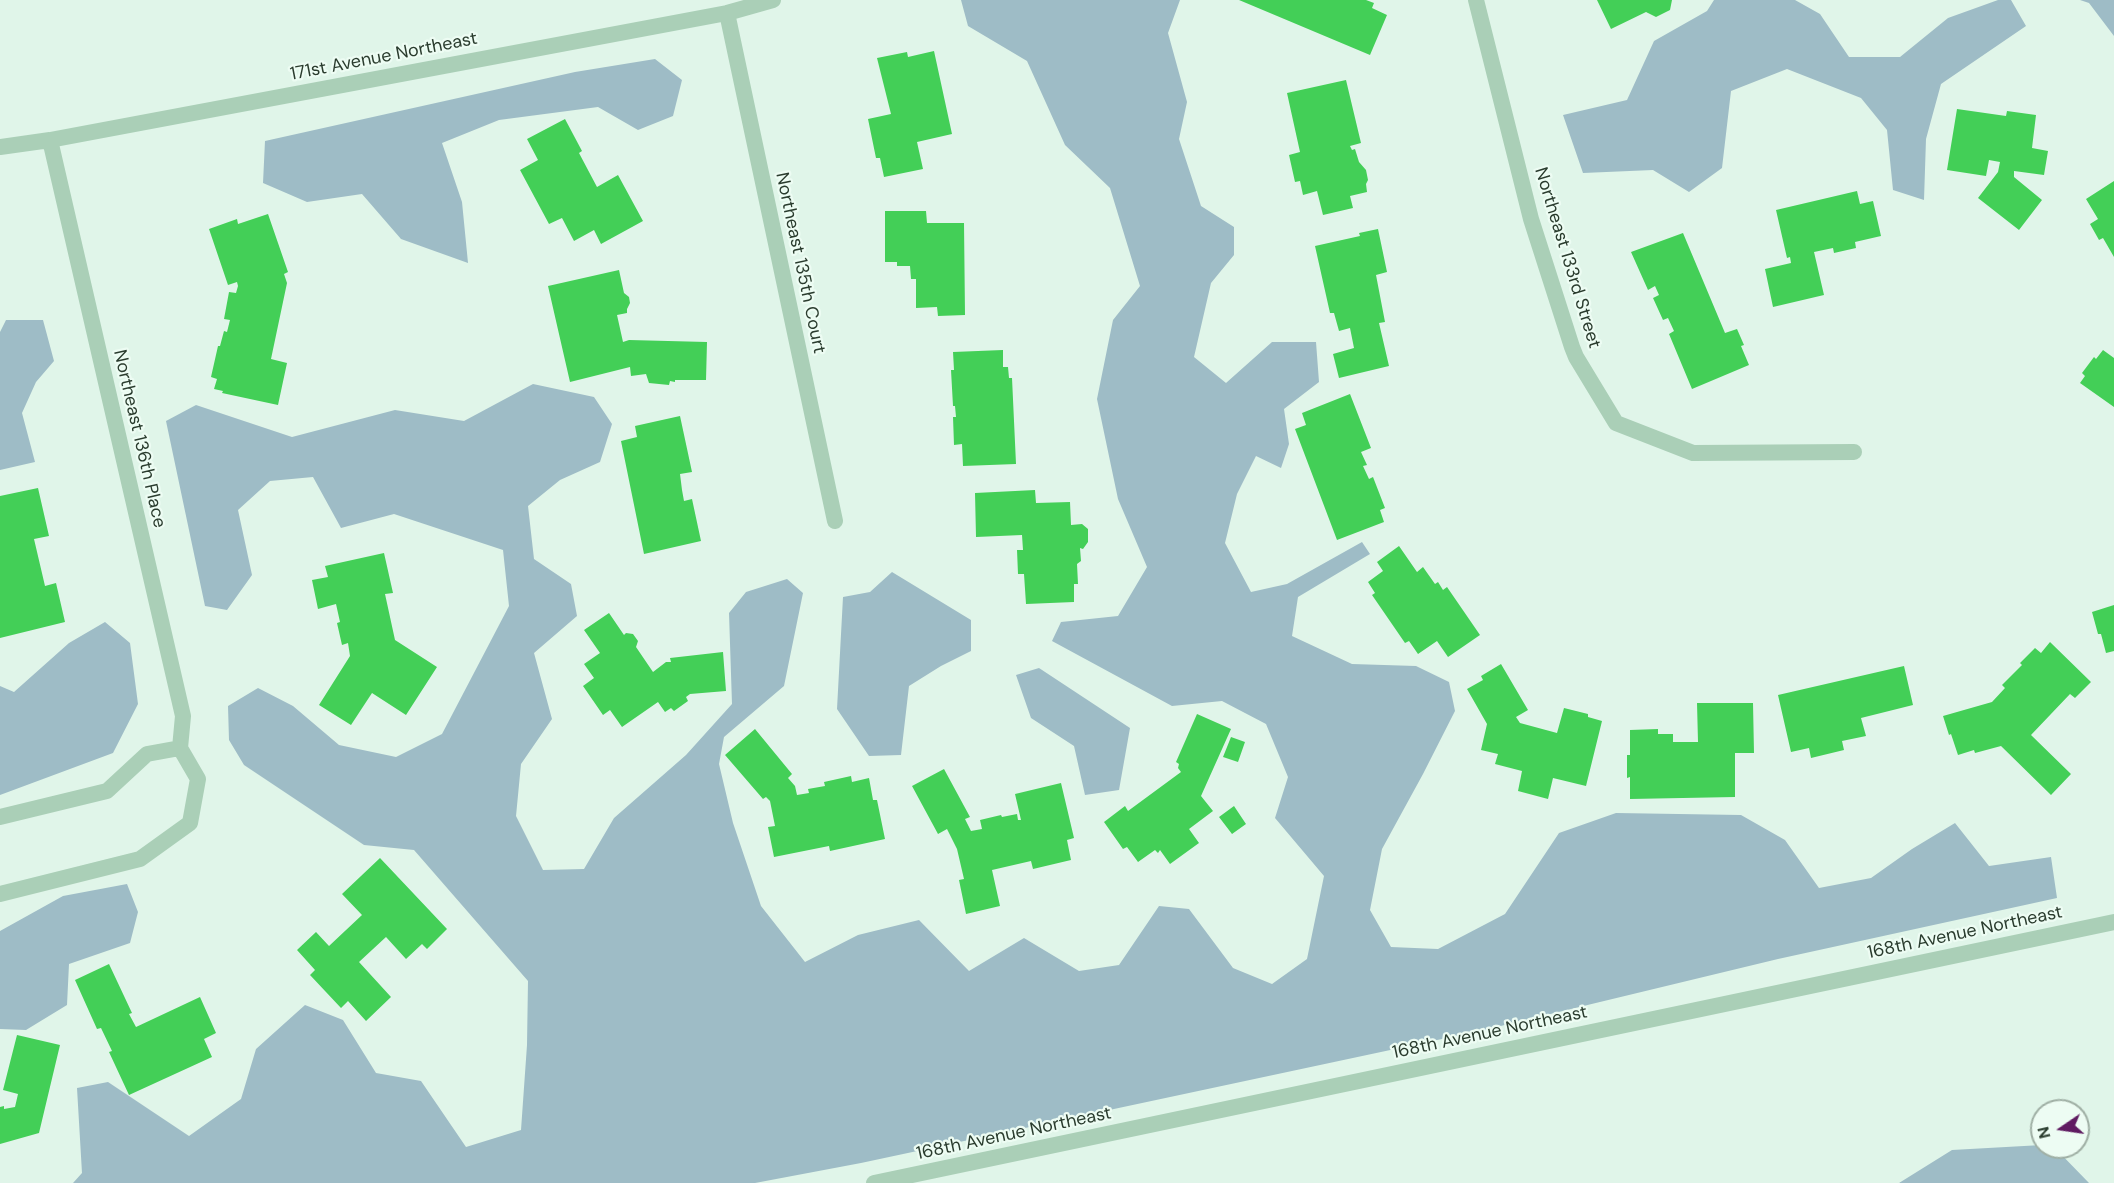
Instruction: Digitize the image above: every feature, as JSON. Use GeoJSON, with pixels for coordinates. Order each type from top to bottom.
{"type":"FeatureCollection","features":[{"type":"Feature","properties":{"kind":"street","name":"171st Avenue Northeast"},"geometry":{"type":"LineString","coordinates":[[0,147],[50,140],[727,13],[773,0]]}},
{"type":"Feature","properties":{"kind":"street","name":"Northeast 133rd Street"},"geometry":{"type":"LineString","coordinates":[[1476,0],[1531,219],[1572,347],[1616,423],[1693,453],[1854,452]]}},
{"type":"Feature","properties":{"kind":"street","name":"Northeast 135th Court"},"geometry":{"type":"LineString","coordinates":[[727,13],[835,521]]}},
{"type":"Feature","properties":{"kind":"street","name":"Northeast 136th Place"},"geometry":{"type":"LineString","coordinates":[[50,140],[183,716],[180,748]]}},
{"type":"Feature","properties":{"kind":"street"},"geometry":{"type":"LineString","coordinates":[[0,817],[106,792],[147,754],[180,748],[198,779],[189,823],[140,859],[0,894]]}},
{"type":"Feature","properties":{"kind":"street","name":"168th Avenue Northeast"},"geometry":{"type":"LineString","coordinates":[[873,1183],[918,1178],[2114,922]]}},
{"type":"Feature","properties":{"kind":"shaded area"},"geometry":{"type":"Polygon","coordinates":[[[961,0],[1180,0],[1168,33],[1187,102],[1179,139],[1201,206],[1234,227],[1234,255],[1211,283],[1194,357],[1226,383],[1272,342],[1316,342],[1319,382],[1284,409],[1289,444],[1281,468],[1256,456],[1237,494],[1225,543],[1251,592],[1287,584],[1362,542],[1370,554],[1298,597],[1292,636],[1352,664],[1416,666],[1449,682],[1455,711],[1382,849],[1370,910],[1391,947],[1438,949],[1505,914],[1559,833],[1616,813],[1741,815],[1785,840],[1819,888],[1871,878],[1912,849],[1955,823],[1989,866],[2051,857],[2057,898],[1778,959],[1484,1030],[861,1163],[755,1183],[73,1183],[82,1173],[77,1088],[108,1082],[189,1136],[241,1099],[256,1049],[305,1005],[343,1020],[376,1073],[421,1081],[466,1147],[521,1130],[527,1045],[528,981],[414,850],[364,845],[244,765],[229,740],[228,706],[258,688],[293,706],[339,745],[396,757],[442,734],[509,606],[503,550],[394,514],[341,528],[313,477],[270,481],[238,510],[252,575],[227,610],[205,606],[166,421],[196,405],[292,437],[395,410],[464,421],[533,384],[594,397],[612,424],[600,462],[560,480],[528,506],[534,559],[571,584],[577,616],[534,653],[552,719],[521,764],[516,816],[543,870],[584,869],[614,818],[686,755],[732,704],[729,613],[746,592],[787,579],[803,593],[784,686],[724,737],[719,764],[733,823],[761,906],[805,962],[858,935],[919,920],[969,971],[1024,938],[1079,971],[1119,965],[1159,906],[1189,909],[1233,968],[1272,984],[1307,959],[1324,876],[1275,818],[1288,777],[1266,724],[1222,701],[1172,706],[1052,641],[1061,622],[1118,616],[1147,567],[1118,499],[1097,399],[1113,320],[1140,286],[1110,188],[1065,145],[1027,61],[968,26],[961,0]]]}},
{"type":"Feature","properties":{"kind":"shaded area"},"geometry":{"type":"Polygon","coordinates":[[[1714,0],[1795,0],[1820,14],[1849,57],[1900,57],[1948,18],[1998,0],[2011,0],[2026,26],[1941,84],[1926,139],[1924,200],[1893,190],[1887,130],[1861,98],[1787,69],[1731,91],[1722,168],[1689,192],[1653,170],[1583,173],[1563,115],[1627,100],[1654,41],[1707,11],[1714,0]]]}},
{"type":"Feature","properties":{"kind":"shaded area"},"geometry":{"type":"Polygon","coordinates":[[[2080,0],[2114,0],[2114,36],[2089,3],[2080,0]]]}},
{"type":"Feature","properties":{"kind":"shaded area"},"geometry":{"type":"Polygon","coordinates":[[[655,59],[682,80],[673,116],[638,130],[598,107],[499,120],[442,143],[462,202],[468,263],[401,239],[362,194],[307,202],[263,183],[265,141],[575,72],[655,59]]]}},
{"type":"Feature","properties":{"kind":"shaded area"},"geometry":{"type":"Polygon","coordinates":[[[6,320],[43,320],[54,361],[36,382],[22,413],[35,462],[0,470],[0,332],[6,320]]]}},
{"type":"Feature","properties":{"kind":"shaded area"},"geometry":{"type":"Polygon","coordinates":[[[892,572],[971,620],[971,651],[909,686],[901,755],[869,756],[837,709],[843,597],[870,592],[892,572]]]}},
{"type":"Feature","properties":{"kind":"shaded area"},"geometry":{"type":"Polygon","coordinates":[[[105,622],[130,643],[138,704],[113,753],[0,795],[0,686],[14,692],[69,643],[105,622]]]}},
{"type":"Feature","properties":{"kind":"shaded area"},"geometry":{"type":"Polygon","coordinates":[[[1039,668],[1130,728],[1119,790],[1085,795],[1074,746],[1031,718],[1016,675],[1039,668]]]}},
{"type":"Feature","properties":{"kind":"shaded area"},"geometry":{"type":"Polygon","coordinates":[[[127,884],[138,912],[130,943],[69,964],[67,1005],[26,1030],[0,1029],[0,931],[63,896],[127,884]]]}},
{"type":"Feature","properties":{"kind":"shaded area"},"geometry":{"type":"Polygon","coordinates":[[[2030,1146],[2030,1159],[2066,1159],[2089,1183],[1899,1183],[1952,1150],[2030,1146]]]}},
{"type":"Feature","properties":{"kind":"building"},"geometry":{"type":"Polygon","coordinates":[[[1239,0],[1366,0],[1374,3],[1372,8],[1387,15],[1370,55],[1239,0]]]}},
{"type":"Feature","properties":{"kind":"building"},"geometry":{"type":"Polygon","coordinates":[[[1597,0],[1672,0],[1670,10],[1656,17],[1646,12],[1611,29],[1597,0]]]}},
{"type":"Feature","properties":{"kind":"building"},"geometry":{"type":"Polygon","coordinates":[[[934,51],[952,134],[917,142],[923,169],[884,177],[880,158],[876,158],[868,119],[891,114],[877,58],[907,52],[908,57],[934,51]]]}},
{"type":"Feature","properties":{"kind":"building"},"geometry":{"type":"Polygon","coordinates":[[[1346,80],[1361,143],[1350,146],[1352,150],[1355,149],[1359,162],[1366,170],[1367,192],[1350,196],[1353,208],[1323,215],[1317,191],[1303,195],[1300,181],[1295,182],[1289,155],[1300,152],[1287,93],[1346,80]]]}},
{"type":"Feature","properties":{"kind":"building"},"geometry":{"type":"Polygon","coordinates":[[[1957,109],[2006,116],[2007,111],[2036,115],[2032,148],[2048,151],[2044,175],[2014,171],[2014,177],[2042,200],[2019,230],[1978,198],[1998,172],[2000,162],[1989,160],[1986,176],[1947,170],[1957,109]]]}},
{"type":"Feature","properties":{"kind":"building"},"geometry":{"type":"Polygon","coordinates":[[[565,119],[582,151],[579,153],[597,187],[618,175],[643,221],[601,244],[594,230],[574,241],[562,218],[549,224],[520,170],[538,160],[527,139],[565,119]]]}},
{"type":"Feature","properties":{"kind":"building"},"geometry":{"type":"Polygon","coordinates":[[[2114,181],[2114,257],[2103,238],[2099,240],[2090,224],[2098,219],[2086,199],[2114,181]]]}},
{"type":"Feature","properties":{"kind":"building"},"geometry":{"type":"Polygon","coordinates":[[[1857,191],[1860,204],[1873,201],[1881,236],[1855,242],[1856,248],[1834,253],[1833,248],[1814,252],[1824,295],[1773,307],[1765,269],[1791,263],[1790,257],[1787,258],[1776,210],[1857,191]]]}},
{"type":"Feature","properties":{"kind":"building"},"geometry":{"type":"Polygon","coordinates":[[[885,211],[926,211],[927,223],[964,223],[965,315],[938,316],[937,307],[916,308],[916,279],[911,279],[910,266],[897,266],[897,262],[885,262],[885,211]]]}},
{"type":"Feature","properties":{"kind":"building"},"geometry":{"type":"Polygon","coordinates":[[[268,214],[288,272],[284,274],[287,283],[271,359],[287,363],[278,405],[222,393],[223,391],[214,389],[217,379],[211,377],[218,346],[220,346],[224,331],[227,332],[230,320],[224,319],[229,292],[236,293],[238,286],[237,282],[228,285],[209,229],[237,219],[238,224],[268,214]]]}},
{"type":"Feature","properties":{"kind":"building"},"geometry":{"type":"Polygon","coordinates":[[[1378,229],[1387,272],[1376,275],[1385,322],[1379,323],[1389,366],[1339,378],[1333,354],[1354,348],[1350,328],[1339,331],[1334,313],[1330,313],[1315,246],[1360,236],[1359,233],[1378,229]]]}},
{"type":"Feature","properties":{"kind":"building"},"geometry":{"type":"Polygon","coordinates":[[[1683,233],[1725,333],[1737,329],[1749,365],[1692,389],[1669,334],[1674,331],[1668,318],[1663,320],[1653,298],[1659,295],[1655,286],[1648,290],[1631,252],[1683,233]]]}},
{"type":"Feature","properties":{"kind":"building"},"geometry":{"type":"Polygon","coordinates":[[[619,270],[624,293],[629,297],[630,303],[627,313],[617,315],[623,342],[629,340],[707,342],[706,380],[675,380],[675,382],[670,381],[669,385],[649,383],[646,374],[631,376],[630,367],[570,382],[548,286],[619,270]]]}},
{"type":"Feature","properties":{"kind":"building"},"geometry":{"type":"Polygon","coordinates":[[[1003,350],[1003,367],[1008,367],[1009,378],[1012,378],[1016,464],[963,466],[962,444],[954,445],[953,417],[956,417],[955,406],[953,406],[951,370],[954,370],[953,352],[1003,350]]]}},
{"type":"Feature","properties":{"kind":"building"},"geometry":{"type":"Polygon","coordinates":[[[2103,350],[2114,358],[2114,407],[2080,383],[2085,376],[2082,373],[2094,357],[2096,359],[2103,350]]]}},
{"type":"Feature","properties":{"kind":"building"},"geometry":{"type":"Polygon","coordinates":[[[1350,394],[1371,448],[1361,452],[1367,465],[1363,466],[1369,479],[1373,477],[1385,508],[1380,510],[1384,522],[1337,540],[1295,429],[1306,425],[1302,413],[1350,394]]]}},
{"type":"Feature","properties":{"kind":"building"},"geometry":{"type":"Polygon","coordinates":[[[680,416],[692,472],[680,474],[682,490],[684,501],[692,499],[701,541],[644,554],[621,441],[637,437],[635,426],[680,416]]]}},
{"type":"Feature","properties":{"kind":"building"},"geometry":{"type":"Polygon","coordinates":[[[38,488],[49,536],[34,539],[45,586],[56,583],[65,622],[0,638],[0,496],[38,488]]]}},
{"type":"Feature","properties":{"kind":"building"},"geometry":{"type":"Polygon","coordinates":[[[1035,490],[1036,503],[1070,502],[1071,525],[1082,524],[1088,529],[1088,542],[1083,549],[1080,548],[1081,561],[1077,564],[1078,584],[1074,584],[1074,602],[1026,604],[1024,574],[1018,574],[1017,550],[1023,550],[1022,535],[976,537],[975,493],[1035,490]]]}},
{"type":"Feature","properties":{"kind":"building"},"geometry":{"type":"Polygon","coordinates":[[[1399,546],[1417,572],[1423,567],[1435,584],[1438,582],[1443,590],[1447,587],[1480,635],[1448,657],[1437,641],[1418,654],[1409,641],[1405,643],[1372,595],[1375,593],[1368,582],[1383,571],[1377,562],[1399,546]]]}},
{"type":"Feature","properties":{"kind":"building"},"geometry":{"type":"Polygon","coordinates":[[[384,553],[393,593],[385,594],[395,640],[437,667],[406,715],[372,693],[351,725],[319,705],[350,656],[348,643],[342,645],[336,604],[318,609],[312,580],[328,577],[325,566],[384,553]]]}},
{"type":"Feature","properties":{"kind":"building"},"geometry":{"type":"Polygon","coordinates":[[[2114,605],[2114,651],[2106,653],[2092,612],[2114,605]]]}},
{"type":"Feature","properties":{"kind":"building"},"geometry":{"type":"Polygon","coordinates":[[[609,613],[624,635],[633,634],[638,641],[636,647],[653,672],[666,662],[671,662],[670,658],[723,652],[726,691],[690,694],[686,697],[688,701],[674,711],[671,708],[665,712],[658,702],[622,727],[610,710],[603,715],[583,686],[594,678],[584,664],[600,653],[584,630],[609,613]]]}},
{"type":"Feature","properties":{"kind":"building"},"geometry":{"type":"Polygon","coordinates":[[[2050,642],[2091,682],[2075,698],[2070,694],[2031,735],[2071,774],[2051,795],[2001,746],[1958,755],[1943,716],[1992,702],[2005,688],[2002,685],[2022,665],[2020,663],[2035,648],[2041,653],[2050,642]]]}},
{"type":"Feature","properties":{"kind":"building"},"geometry":{"type":"Polygon","coordinates":[[[1501,664],[1528,710],[1516,717],[1520,723],[1557,733],[1564,708],[1588,714],[1588,717],[1602,721],[1586,786],[1553,778],[1548,799],[1518,791],[1522,771],[1495,764],[1498,754],[1481,750],[1487,724],[1467,689],[1483,680],[1481,676],[1501,664]]]}},
{"type":"Feature","properties":{"kind":"building"},"geometry":{"type":"Polygon","coordinates":[[[1904,666],[1913,705],[1861,718],[1866,736],[1842,741],[1844,750],[1811,758],[1809,748],[1791,752],[1778,695],[1904,666]]]}},
{"type":"Feature","properties":{"kind":"building"},"geometry":{"type":"Polygon","coordinates":[[[1697,703],[1753,703],[1754,753],[1735,753],[1735,797],[1630,799],[1627,755],[1630,755],[1630,730],[1658,729],[1658,734],[1673,734],[1673,742],[1698,742],[1697,703]]]}},
{"type":"Feature","properties":{"kind":"building"},"geometry":{"type":"Polygon","coordinates":[[[1197,714],[1231,729],[1201,796],[1213,811],[1189,829],[1199,843],[1170,864],[1160,850],[1158,853],[1155,850],[1138,862],[1127,847],[1123,849],[1104,822],[1125,806],[1128,811],[1181,772],[1176,762],[1197,714]]]}},
{"type":"Feature","properties":{"kind":"building"},"geometry":{"type":"Polygon","coordinates":[[[755,729],[792,774],[788,778],[795,786],[797,795],[809,793],[808,789],[825,786],[824,782],[851,776],[852,782],[869,778],[873,800],[877,800],[885,839],[830,851],[829,846],[774,857],[768,827],[775,826],[770,801],[766,797],[763,799],[725,755],[755,729]]]}},
{"type":"Feature","properties":{"kind":"building"},"geometry":{"type":"Polygon","coordinates":[[[1231,737],[1245,742],[1238,762],[1223,757],[1231,737]]]}},
{"type":"Feature","properties":{"kind":"building"},"geometry":{"type":"Polygon","coordinates":[[[944,769],[970,817],[965,819],[971,831],[982,829],[980,820],[1001,815],[1002,817],[1017,814],[1018,820],[1021,820],[1015,794],[1061,783],[1074,838],[1067,840],[1071,860],[1033,869],[1031,861],[992,870],[1000,906],[966,914],[959,880],[964,879],[957,849],[947,829],[938,834],[912,786],[944,769]]]}},
{"type":"Feature","properties":{"kind":"building"},"geometry":{"type":"Polygon","coordinates":[[[1234,806],[1246,824],[1232,834],[1219,817],[1234,806]]]}},
{"type":"Feature","properties":{"kind":"building"},"geometry":{"type":"Polygon","coordinates":[[[380,858],[447,929],[427,949],[422,944],[406,959],[386,937],[359,962],[391,997],[366,1021],[348,1001],[341,1008],[310,975],[315,970],[297,950],[316,932],[329,946],[362,915],[342,894],[380,858]]]}},
{"type":"Feature","properties":{"kind":"building"},"geometry":{"type":"Polygon","coordinates":[[[109,964],[132,1013],[129,1014],[136,1027],[200,997],[216,1033],[204,1039],[212,1057],[129,1095],[109,1052],[112,1051],[101,1028],[97,1029],[75,980],[109,964]]]}},
{"type":"Feature","properties":{"kind":"building"},"geometry":{"type":"Polygon","coordinates":[[[17,1035],[60,1045],[39,1133],[0,1144],[0,1107],[4,1106],[4,1109],[15,1107],[18,1094],[3,1090],[17,1035]]]}}]}
